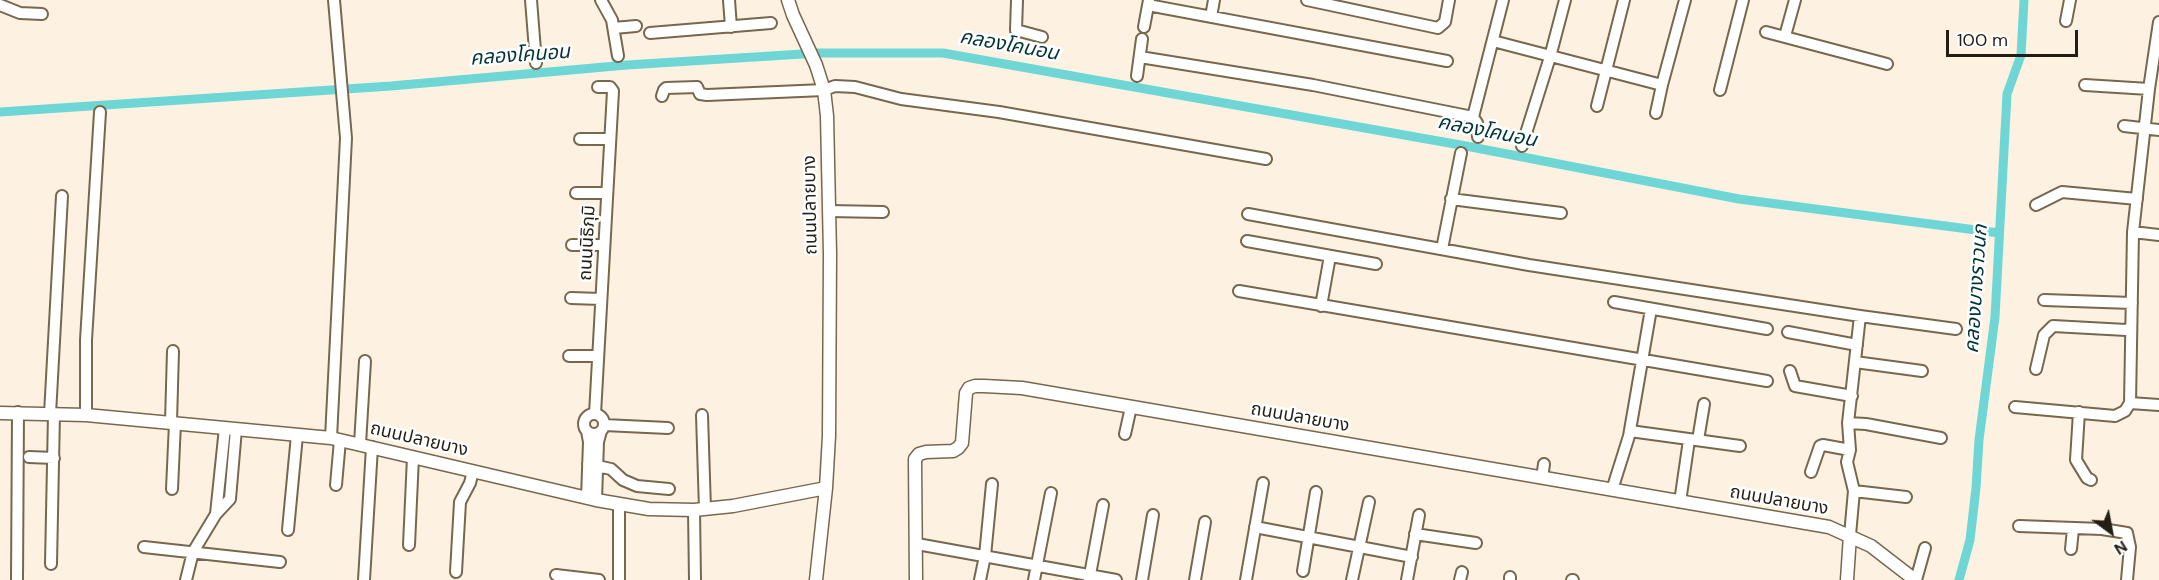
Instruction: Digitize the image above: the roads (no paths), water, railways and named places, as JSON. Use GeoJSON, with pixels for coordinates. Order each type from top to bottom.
{"type":"FeatureCollection","features":[{"type":"Feature","properties":{"kind":"street"},"geometry":{"type":"LineString","coordinates":[[334,0],[346,138],[336,485]]}},
{"type":"Feature","properties":{"kind":"street"},"geometry":{"type":"LineString","coordinates":[[531,0],[536,63]]}},
{"type":"Feature","properties":{"kind":"street"},"geometry":{"type":"LineString","coordinates":[[601,0],[612,20],[618,56]]}},
{"type":"Feature","properties":{"kind":"street"},"geometry":{"type":"LineString","coordinates":[[729,0],[731,27]]}},
{"type":"Feature","properties":{"kind":"street","name":"ถนนปลายบาง"},"geometry":{"type":"LineString","coordinates":[[788,0],[816,65],[824,90],[827,116],[829,424],[826,488],[816,580]]}},
{"type":"Feature","properties":{"kind":"street"},"geometry":{"type":"LineString","coordinates":[[1017,0],[1016,30],[1042,37]]}},
{"type":"Feature","properties":{"kind":"street"},"geometry":{"type":"LineString","coordinates":[[1211,17],[1214,0]]}},
{"type":"Feature","properties":{"kind":"street"},"geometry":{"type":"LineString","coordinates":[[1307,0],[1438,28],[1445,22],[1449,0]]}},
{"type":"Feature","properties":{"kind":"street"},"geometry":{"type":"LineString","coordinates":[[1473,117],[1503,0]]}},
{"type":"Feature","properties":{"kind":"street"},"geometry":{"type":"LineString","coordinates":[[1522,146],[1565,0]]}},
{"type":"Feature","properties":{"kind":"street"},"geometry":{"type":"LineString","coordinates":[[1597,106],[1624,0]]}},
{"type":"Feature","properties":{"kind":"street"},"geometry":{"type":"LineString","coordinates":[[1656,113],[1684,0]]}},
{"type":"Feature","properties":{"kind":"street"},"geometry":{"type":"LineString","coordinates":[[1720,90],[1743,0]]}},
{"type":"Feature","properties":{"kind":"street"},"geometry":{"type":"LineString","coordinates":[[1785,36],[1795,0]]}},
{"type":"Feature","properties":{"kind":"street"},"geometry":{"type":"LineString","coordinates":[[2066,21],[2070,0]]}},
{"type":"Feature","properties":{"kind":"street"},"geometry":{"type":"LineString","coordinates":[[1144,27],[1149,2],[1211,17],[1447,61]]}},
{"type":"Feature","properties":{"kind":"street"},"geometry":{"type":"LineString","coordinates":[[0,5],[20,13],[42,14]]}},
{"type":"Feature","properties":{"kind":"street"},"geometry":{"type":"LineString","coordinates":[[2014,407],[2115,416],[2125,411],[2130,403],[2133,232],[2159,22]]}},
{"type":"Feature","properties":{"kind":"street"},"geometry":{"type":"LineString","coordinates":[[650,33],[771,23]]}},
{"type":"Feature","properties":{"kind":"street"},"geometry":{"type":"LineString","coordinates":[[614,28],[636,26]]}},
{"type":"Feature","properties":{"kind":"street"},"geometry":{"type":"LineString","coordinates":[[1766,32],[1887,64]]}},
{"type":"Feature","properties":{"kind":"street"},"geometry":{"type":"LineString","coordinates":[[1137,76],[1142,39]]}},
{"type":"Feature","properties":{"kind":"street"},"geometry":{"type":"LineString","coordinates":[[1492,41],[1662,85]]}},
{"type":"Feature","properties":{"kind":"street"},"geometry":{"type":"LineString","coordinates":[[1140,57],[1313,85],[1473,117],[1478,123],[1478,137]]}},
{"type":"Feature","properties":{"kind":"street"},"geometry":{"type":"LineString","coordinates":[[2085,85],[2149,89]]}},
{"type":"Feature","properties":{"kind":"street"},"geometry":{"type":"LineString","coordinates":[[662,96],[666,88],[697,87],[704,94],[824,90],[835,86],[855,87],[901,99],[999,112],[1266,159]]}},
{"type":"Feature","properties":{"kind":"street","name":"ถนนนิธิภุมิ"},"geometry":{"type":"LineString","coordinates":[[595,414],[613,91],[610,87],[598,87]]}},
{"type":"Feature","properties":{"kind":"street"},"geometry":{"type":"LineString","coordinates":[[86,415],[86,340],[100,112]]}},
{"type":"Feature","properties":{"kind":"street"},"geometry":{"type":"LineString","coordinates":[[2124,126],[2159,130]]}},
{"type":"Feature","properties":{"kind":"street"},"geometry":{"type":"LineString","coordinates":[[580,139],[610,139]]}},
{"type":"Feature","properties":{"kind":"street"},"geometry":{"type":"LineString","coordinates":[[1442,249],[1461,153]]}},
{"type":"Feature","properties":{"kind":"street"},"geometry":{"type":"LineString","coordinates":[[2037,205],[2062,192],[2137,199]]}},
{"type":"Feature","properties":{"kind":"street"},"geometry":{"type":"LineString","coordinates":[[576,193],[607,194]]}},
{"type":"Feature","properties":{"kind":"street"},"geometry":{"type":"LineString","coordinates":[[51,564],[54,458],[52,336],[62,196]]}},
{"type":"Feature","properties":{"kind":"street"},"geometry":{"type":"LineString","coordinates":[[1451,199],[1561,213]]}},
{"type":"Feature","properties":{"kind":"street"},"geometry":{"type":"LineString","coordinates":[[829,211],[884,212]]}},
{"type":"Feature","properties":{"kind":"street"},"geometry":{"type":"LineString","coordinates":[[1248,214],[1529,265],[1956,329]]}},
{"type":"Feature","properties":{"kind":"street"},"geometry":{"type":"LineString","coordinates":[[2133,232],[2159,235]]}},
{"type":"Feature","properties":{"kind":"street"},"geometry":{"type":"LineString","coordinates":[[1247,241],[1376,264]]}},
{"type":"Feature","properties":{"kind":"street"},"geometry":{"type":"LineString","coordinates":[[572,244],[604,245]]}},
{"type":"Feature","properties":{"kind":"street"},"geometry":{"type":"LineString","coordinates":[[1321,306],[1330,256]]}},
{"type":"Feature","properties":{"kind":"street"},"geometry":{"type":"LineString","coordinates":[[1239,291],[1767,381]]}},
{"type":"Feature","properties":{"kind":"street"},"geometry":{"type":"LineString","coordinates":[[571,298],[601,299]]}},
{"type":"Feature","properties":{"kind":"street"},"geometry":{"type":"LineString","coordinates":[[2043,300],[2132,303]]}},
{"type":"Feature","properties":{"kind":"street"},"geometry":{"type":"LineString","coordinates":[[1614,302],[1767,329]]}},
{"type":"Feature","properties":{"kind":"street"},"geometry":{"type":"LineString","coordinates":[[1612,490],[1630,431],[1651,309]]}},
{"type":"Feature","properties":{"kind":"street"},"geometry":{"type":"LineString","coordinates":[[1847,580],[1854,491],[1847,462],[1850,450],[1848,423],[1860,316]]}},
{"type":"Feature","properties":{"kind":"street"},"geometry":{"type":"LineString","coordinates":[[2036,369],[2044,335],[2053,326],[2126,330],[2131,328]]}},
{"type":"Feature","properties":{"kind":"street"},"geometry":{"type":"LineString","coordinates":[[1788,332],[1857,345]]}},
{"type":"Feature","properties":{"kind":"street"},"geometry":{"type":"LineString","coordinates":[[172,489],[173,351]]}},
{"type":"Feature","properties":{"kind":"street"},"geometry":{"type":"LineString","coordinates":[[569,356],[598,356]]}},
{"type":"Feature","properties":{"kind":"street"},"geometry":{"type":"LineString","coordinates":[[364,580],[365,361]]}},
{"type":"Feature","properties":{"kind":"street"},"geometry":{"type":"LineString","coordinates":[[1855,362],[1922,371]]}},
{"type":"Feature","properties":{"kind":"street"},"geometry":{"type":"LineString","coordinates":[[1790,371],[1795,386],[1852,396]]}},
{"type":"Feature","properties":{"kind":"street","name":"ถนนปลายบาง"},"geometry":{"type":"LineString","coordinates":[[916,580],[915,459],[919,454],[926,452],[953,451],[958,448],[962,443],[966,393],[969,388],[984,386],[1022,388],[1829,527],[1871,546],[1916,580]]}},
{"type":"Feature","properties":{"kind":"street"},"geometry":{"type":"LineString","coordinates":[[2130,403],[2159,405]]}},
{"type":"Feature","properties":{"kind":"street"},"geometry":{"type":"LineString","coordinates":[[1680,502],[1693,440],[1704,404]]}},
{"type":"Feature","properties":{"kind":"street"},"geometry":{"type":"LineString","coordinates":[[1125,434],[1131,407]]}},
{"type":"Feature","properties":{"kind":"street"},"geometry":{"type":"LineString","coordinates":[[17,580],[18,412]]}},
{"type":"Feature","properties":{"kind":"street"},"geometry":{"type":"LineString","coordinates":[[2079,412],[2076,460],[2087,478],[2091,480]]}},
{"type":"Feature","properties":{"kind":"street","name":"ถนนปลายบาง"},"geometry":{"type":"LineString","coordinates":[[0,413],[86,415],[336,439],[591,499],[649,509],[700,509],[743,505],[826,488]]}},
{"type":"Feature","properties":{"kind":"street"},"geometry":{"type":"LineString","coordinates":[[591,499],[592,464],[585,420],[595,414],[602,417],[603,428],[592,464]]}},
{"type":"Feature","properties":{"kind":"street"},"geometry":{"type":"LineString","coordinates":[[695,580],[700,509],[702,416]]}},
{"type":"Feature","properties":{"kind":"street"},"geometry":{"type":"LineString","coordinates":[[1848,423],[1866,424],[1941,438]]}},
{"type":"Feature","properties":{"kind":"street"},"geometry":{"type":"LineString","coordinates":[[186,580],[193,552],[216,514],[230,499],[230,428]]}},
{"type":"Feature","properties":{"kind":"street"},"geometry":{"type":"LineString","coordinates":[[587,431],[594,434],[603,428],[668,428]]}},
{"type":"Feature","properties":{"kind":"street"},"geometry":{"type":"LineString","coordinates":[[1630,431],[1740,446]]}},
{"type":"Feature","properties":{"kind":"street"},"geometry":{"type":"LineString","coordinates":[[288,530],[297,435]]}},
{"type":"Feature","properties":{"kind":"street"},"geometry":{"type":"LineString","coordinates":[[1810,472],[1820,446],[1850,450]]}},
{"type":"Feature","properties":{"kind":"street"},"geometry":{"type":"LineString","coordinates":[[29,457],[54,458]]}},
{"type":"Feature","properties":{"kind":"street"},"geometry":{"type":"LineString","coordinates":[[409,545],[413,457]]}},
{"type":"Feature","properties":{"kind":"street"},"geometry":{"type":"LineString","coordinates":[[592,464],[611,469],[629,484],[669,489]]}},
{"type":"Feature","properties":{"kind":"street"},"geometry":{"type":"LineString","coordinates":[[1542,478],[1544,464]]}},
{"type":"Feature","properties":{"kind":"street"},"geometry":{"type":"LineString","coordinates":[[456,572],[460,502],[470,483],[473,471]]}},
{"type":"Feature","properties":{"kind":"street"},"geometry":{"type":"LineString","coordinates":[[1246,580],[1263,483]]}},
{"type":"Feature","properties":{"kind":"street"},"geometry":{"type":"LineString","coordinates":[[980,580],[985,556],[992,484]]}},
{"type":"Feature","properties":{"kind":"street"},"geometry":{"type":"LineString","coordinates":[[1854,491],[1906,497]]}},
{"type":"Feature","properties":{"kind":"street"},"geometry":{"type":"LineString","coordinates":[[1303,571],[1316,492]]}},
{"type":"Feature","properties":{"kind":"street"},"geometry":{"type":"LineString","coordinates":[[1034,580],[1051,493]]}},
{"type":"Feature","properties":{"kind":"street"},"geometry":{"type":"LineString","coordinates":[[1352,580],[1369,502]]}},
{"type":"Feature","properties":{"kind":"street"},"geometry":{"type":"LineString","coordinates":[[619,504],[619,580]]}},
{"type":"Feature","properties":{"kind":"street"},"geometry":{"type":"LineString","coordinates":[[1090,578],[1103,505]]}},
{"type":"Feature","properties":{"kind":"street"},"geometry":{"type":"LineString","coordinates":[[1142,580],[1153,514]]}},
{"type":"Feature","properties":{"kind":"street"},"geometry":{"type":"LineString","coordinates":[[1407,580],[1419,515]]}},
{"type":"Feature","properties":{"kind":"street"},"geometry":{"type":"LineString","coordinates":[[1195,580],[1205,522]]}},
{"type":"Feature","properties":{"kind":"street"},"geometry":{"type":"LineString","coordinates":[[2019,526],[2102,529],[2127,533],[2130,547],[2127,580]]}},
{"type":"Feature","properties":{"kind":"street"},"geometry":{"type":"LineString","coordinates":[[1255,527],[1412,557]]}},
{"type":"Feature","properties":{"kind":"street"},"geometry":{"type":"LineString","coordinates":[[2071,549],[2073,529]]}},
{"type":"Feature","properties":{"kind":"street"},"geometry":{"type":"LineString","coordinates":[[1415,534],[1476,543]]}},
{"type":"Feature","properties":{"kind":"street"},"geometry":{"type":"LineString","coordinates":[[917,544],[1090,578],[1116,580]]}},
{"type":"Feature","properties":{"kind":"street"},"geometry":{"type":"LineString","coordinates":[[144,546],[280,562]]}},
{"type":"Feature","properties":{"kind":"street"},"geometry":{"type":"LineString","coordinates":[[1916,580],[1925,548]]}},
{"type":"Feature","properties":{"kind":"street"},"geometry":{"type":"LineString","coordinates":[[556,575],[599,580]]}},
{"type":"Feature","properties":{"kind":"waterway","name":"คลองบางราวนก"},"geometry":{"type":"LineString","coordinates":[[1959,580],[1970,540],[1976,488],[1979,440],[1995,317],[2007,94],[2021,55],[2024,0]]}},
{"type":"Feature","properties":{"kind":"waterway","name":"คลองโคนอน"},"geometry":{"type":"LineString","coordinates":[[0,112],[391,86],[627,65],[818,53],[943,53],[1466,146],[1739,199],[1999,233]]}}]}
